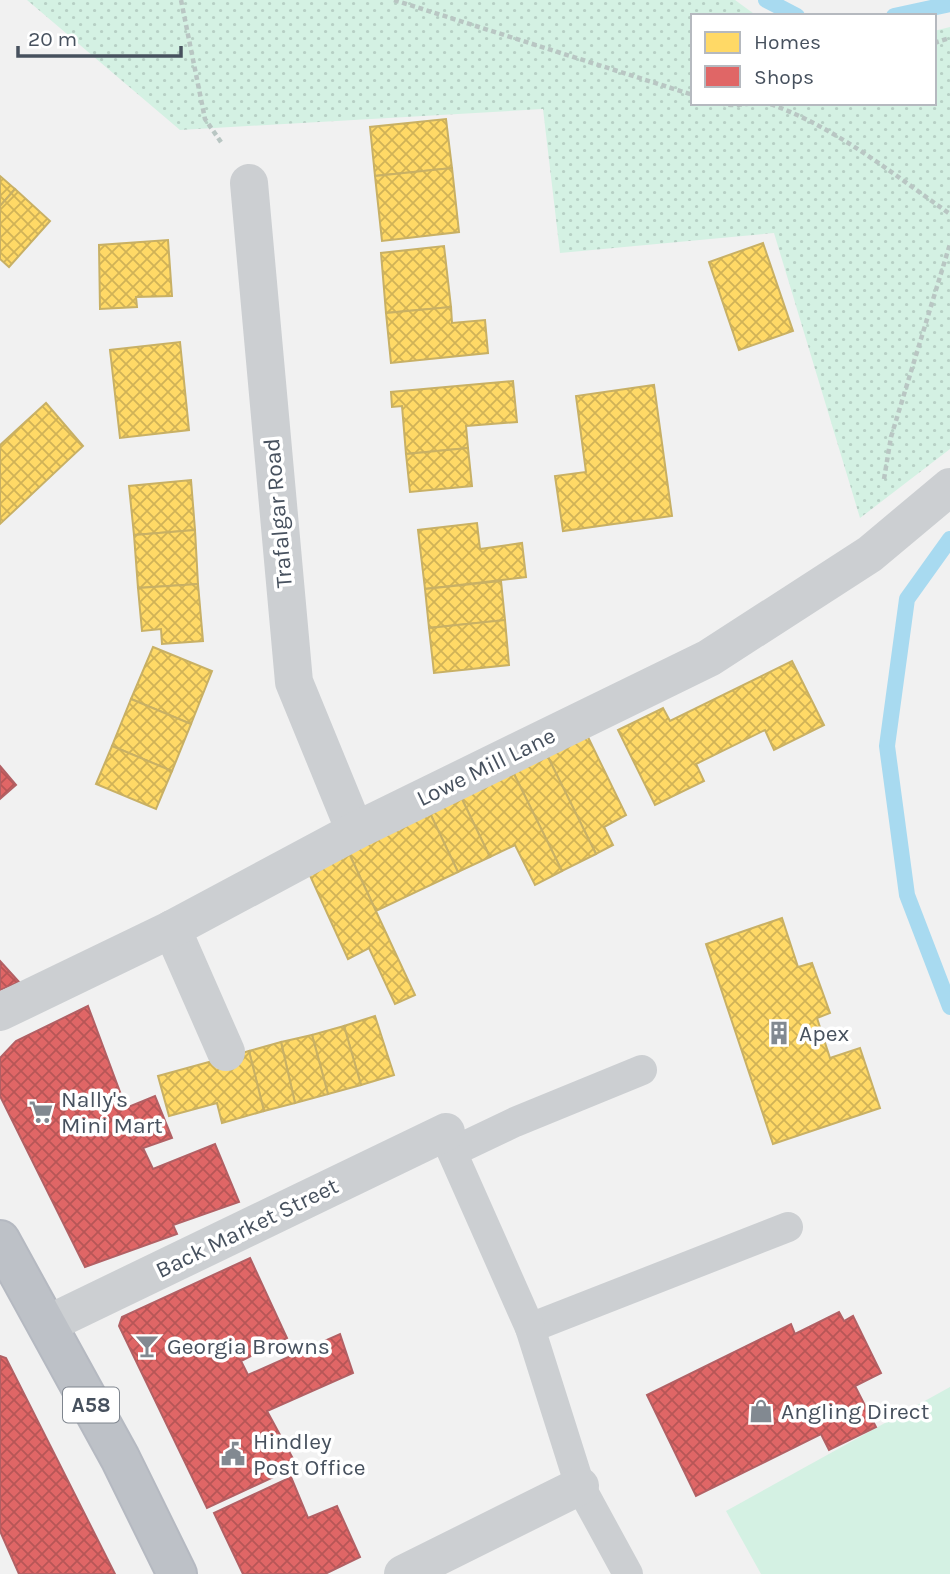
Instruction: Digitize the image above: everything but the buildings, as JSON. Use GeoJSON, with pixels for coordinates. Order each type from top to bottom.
{"type":"FeatureCollection","features":[{"type":"Feature","properties":{"kind":"highway","name":"A58"},"geometry":{"type":"LineString","coordinates":[[5,1265],[48,1324],[177,1574]]}},
{"type":"Feature","properties":{"kind":"street","name":"Trafalgar Road"},"geometry":{"type":"LineString","coordinates":[[249,183],[294,682],[355,831]]}},
{"type":"Feature","properties":{"kind":"street","name":"Lowe Mill Lane"},"geometry":{"type":"LineString","coordinates":[[0,1012],[172,929],[355,831],[709,658],[870,554],[950,487]]}},
{"type":"Feature","properties":{"kind":"street"},"geometry":{"type":"LineString","coordinates":[[172,929],[226,1052]]}},
{"type":"Feature","properties":{"kind":"street","name":"Back Market Street"},"geometry":{"type":"LineString","coordinates":[[48,1324],[449,1142]]}},
{"type":"Feature","properties":{"kind":"street"},"geometry":{"type":"LineString","coordinates":[[403,1574],[580,1486]]}},
{"type":"Feature","properties":{"kind":"lane"},"geometry":{"type":"LineString","coordinates":[[628,1574],[580,1486],[530,1328],[449,1142],[642,1070]]}},
{"type":"Feature","properties":{"kind":"lane"},"geometry":{"type":"LineString","coordinates":[[530,1328],[788,1227]]}},
{"type":"Feature","properties":{"kind":"path"},"geometry":{"type":"LineString","coordinates":[[181,0],[205,119],[249,183]]}},
{"type":"Feature","properties":{"kind":"path"},"geometry":{"type":"LineString","coordinates":[[394,0],[691,94]]}},
{"type":"Feature","properties":{"kind":"path"},"geometry":{"type":"LineString","coordinates":[[726,105],[750,105]]}},
{"type":"Feature","properties":{"kind":"path"},"geometry":{"type":"LineString","coordinates":[[773,105],[844,139],[950,214]]}},
{"type":"Feature","properties":{"kind":"path"},"geometry":{"type":"LineString","coordinates":[[870,554],[891,437],[950,244]]}},
{"type":"Feature","properties":{"kind":"green space"},"geometry":{"type":"Polygon","coordinates":[[[27,0],[735,0],[754,14],[691,14],[691,105],[936,105],[936,30],[950,27],[950,449],[860,518],[774,233],[560,253],[543,109],[180,130],[27,0]]]}},
{"type":"Feature","properties":{"kind":"green space"},"geometry":{"type":"Polygon","coordinates":[[[950,1387],[950,1574],[761,1574],[726,1511],[950,1387]]]}},
{"type":"Feature","properties":{"kind":"waterway"},"geometry":{"type":"LineString","coordinates":[[766,0],[793,14]]}},
{"type":"Feature","properties":{"kind":"waterway"},"geometry":{"type":"LineString","coordinates":[[903,14],[950,4]]}},
{"type":"Feature","properties":{"kind":"waterway"},"geometry":{"type":"LineString","coordinates":[[950,539],[907,599],[887,746],[907,895],[950,1007]]}},
{"type":"Feature","properties":{"kind":"place","name":"Apex"},"geometry":{"type":"Point","coordinates":[779,1033]}},
{"type":"Feature","properties":{"kind":"place","name":"Nally's Mini Mart"},"geometry":{"type":"Point","coordinates":[41,1112]}},
{"type":"Feature","properties":{"kind":"place","name":"Georgia Browns"},"geometry":{"type":"Point","coordinates":[147,1346]}},
{"type":"Feature","properties":{"kind":"place","name":"Angling Direct"},"geometry":{"type":"Point","coordinates":[761,1411]}},
{"type":"Feature","properties":{"kind":"place","name":"Hindley Post Office"},"geometry":{"type":"Point","coordinates":[233,1454]}}]}
